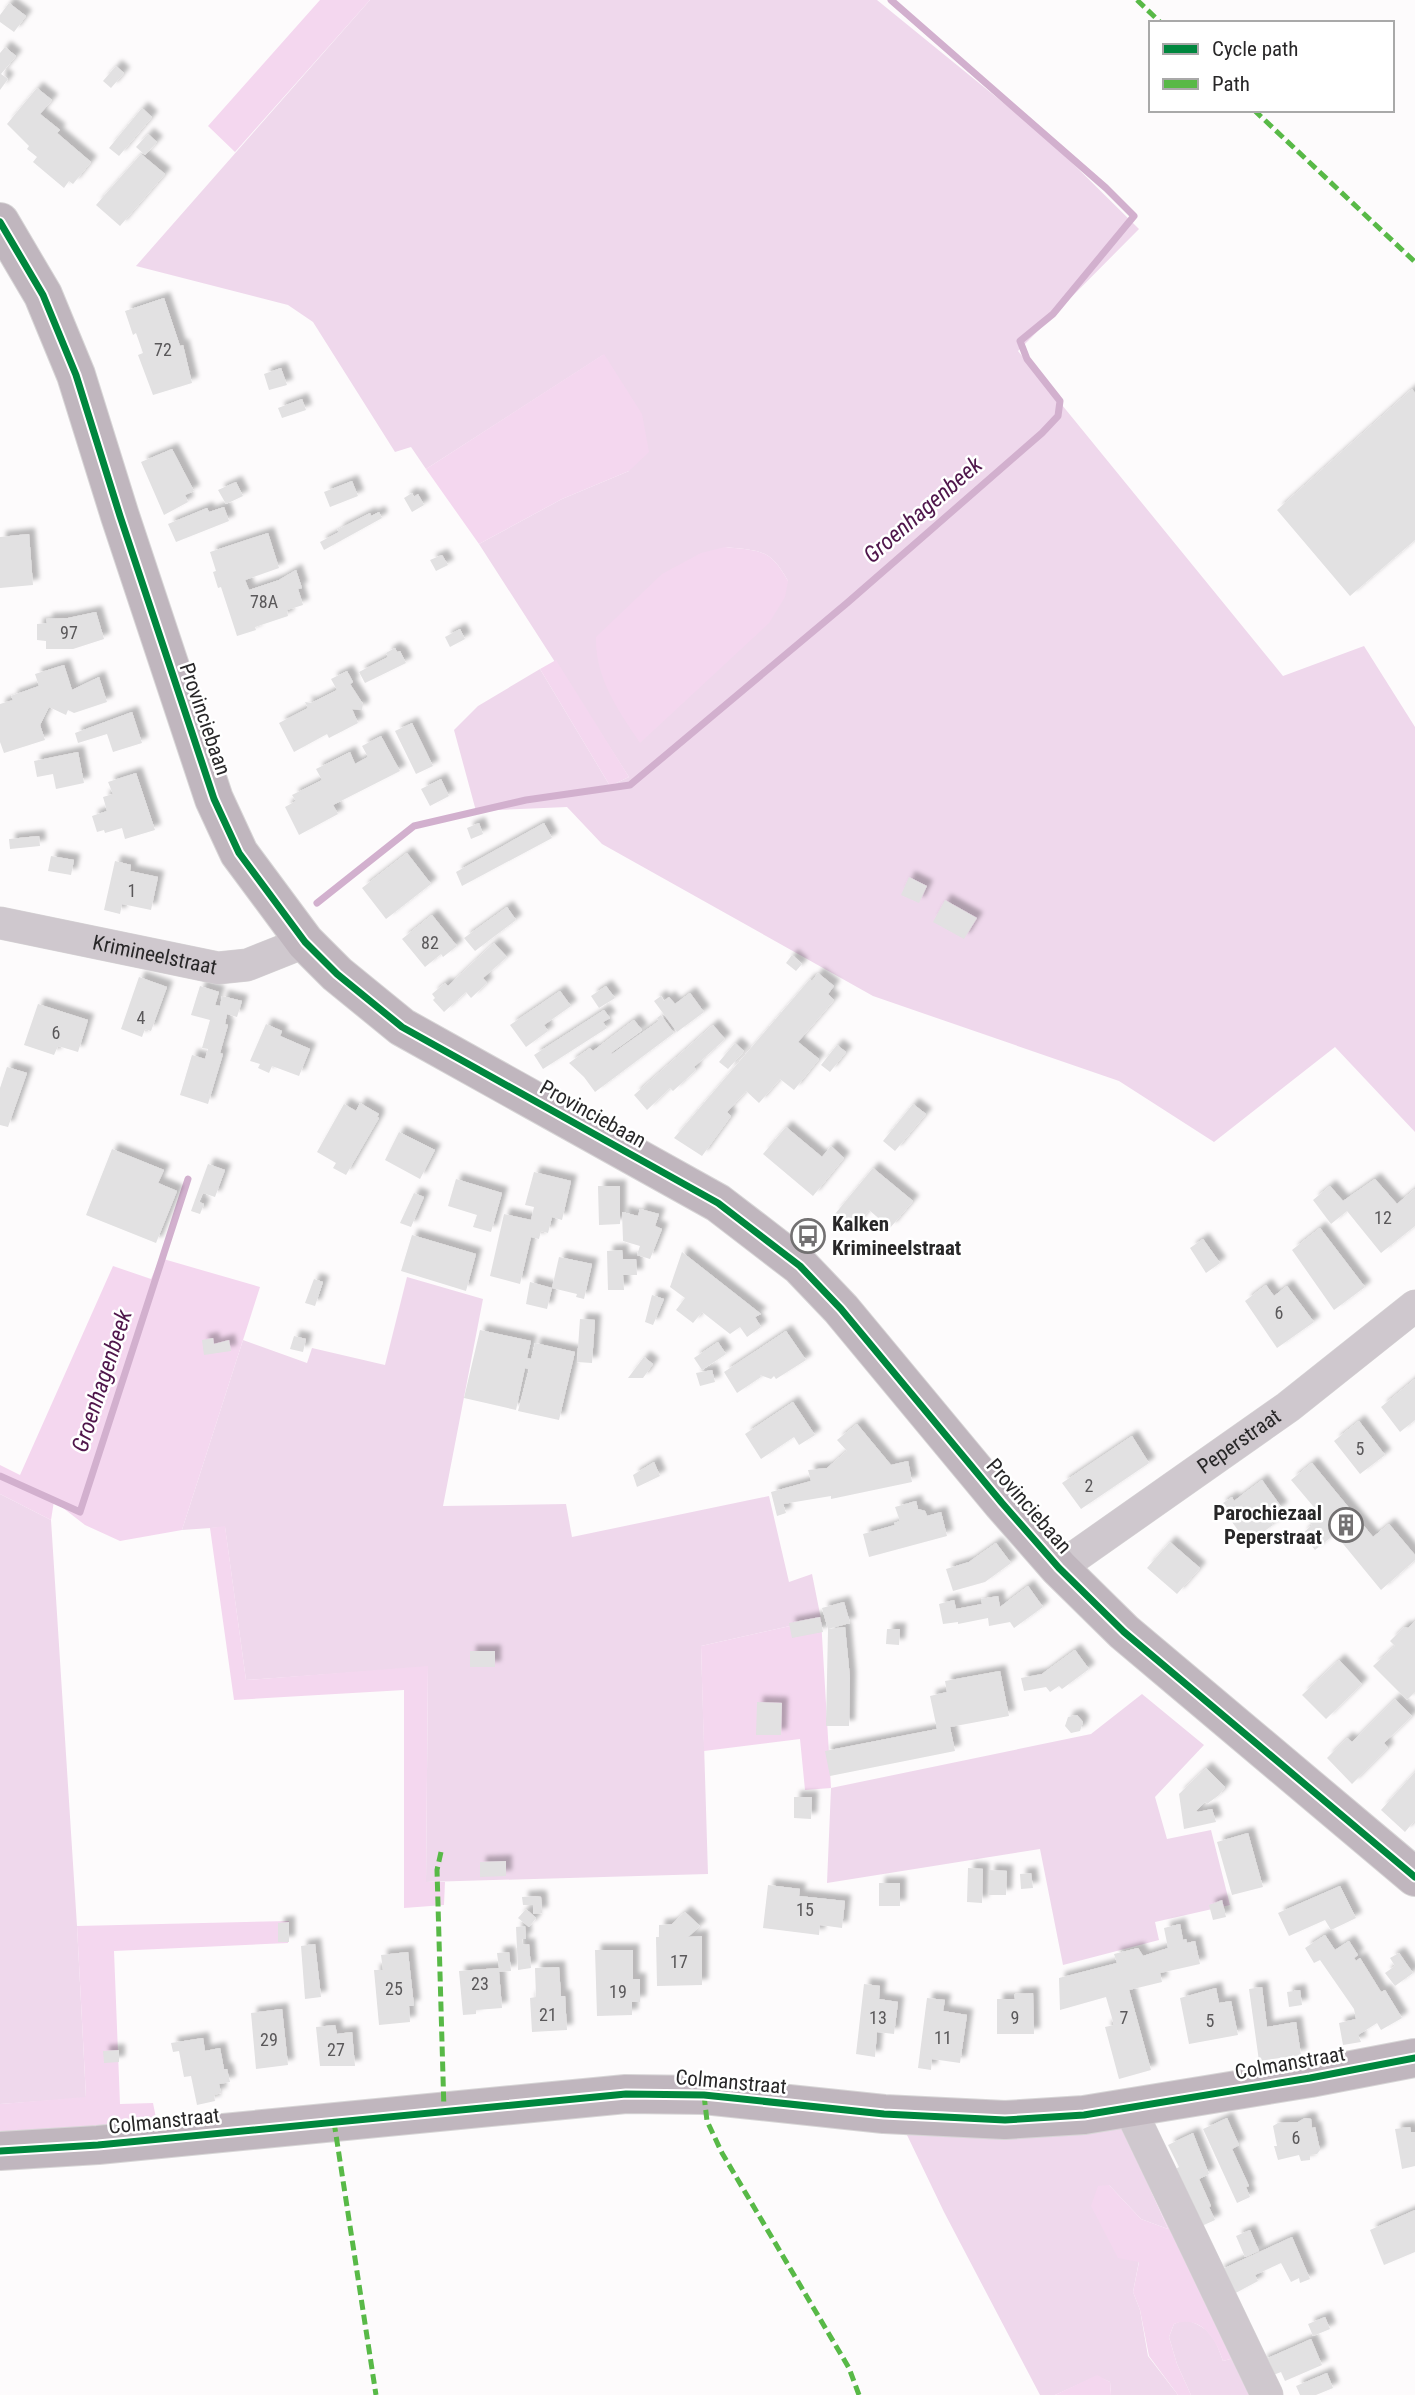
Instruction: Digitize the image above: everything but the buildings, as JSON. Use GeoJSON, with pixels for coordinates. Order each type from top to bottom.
{"type":"FeatureCollection","features":[{"type":"Feature","properties":{"kind":"main road","name":"Provinciebaan"},"geometry":{"type":"LineString","coordinates":[[0,222],[43,295],[76,375],[214,799],[239,853],[305,942],[337,974],[402,1027],[718,1203],[800,1266],[841,1309],[1059,1568],[1124,1632],[1415,1877]]}},
{"type":"Feature","properties":{"kind":"main road","name":"Colmanstraat"},"geometry":{"type":"LineString","coordinates":[[0,2151],[98,2145],[626,2094],[704,2095],[884,2114],[1005,2120],[1084,2115],[1415,2058]]}},
{"type":"Feature","properties":{"kind":"street","name":"Krimineelstraat"},"geometry":{"type":"LineString","coordinates":[[0,923],[218,968],[247,965],[305,942]]}},
{"type":"Feature","properties":{"kind":"street","name":"Peperstraat"},"geometry":{"type":"LineString","coordinates":[[1059,1568],[1288,1407],[1415,1306]]}},
{"type":"Feature","properties":{"kind":"street"},"geometry":{"type":"LineString","coordinates":[[1129,2107],[1267,2395]]}},
{"type":"Feature","properties":{"kind":"shaded area"},"geometry":{"type":"Polygon","coordinates":[[[320,0],[370,0],[235,152],[208,126],[320,0]]]}},
{"type":"Feature","properties":{"kind":"shaded area"},"geometry":{"type":"Polygon","coordinates":[[[370,0],[877,0],[1049,140],[1139,229],[1018,351],[1283,676],[1364,646],[1415,727],[1415,1132],[1335,1047],[1214,1142],[1119,1081],[873,996],[602,844],[567,807],[476,811],[454,730],[478,706],[540,669],[610,786],[629,777],[479,544],[562,499],[629,471],[603,355],[426,469],[411,447],[395,452],[313,322],[288,305],[136,266],[370,0]],[[725,547],[788,581],[775,562],[763,553],[725,547]]]}},
{"type":"Feature","properties":{"kind":"shaded area"},"geometry":{"type":"Polygon","coordinates":[[[604,354],[642,414],[649,452],[629,471],[562,499],[479,544],[426,469],[604,354]]]}},
{"type":"Feature","properties":{"kind":"shaded area"},"geometry":{"type":"Polygon","coordinates":[[[725,547],[763,553],[775,562],[788,581],[785,597],[769,623],[640,743],[609,693],[599,666],[596,637],[662,574],[701,553],[725,547]]]}},
{"type":"Feature","properties":{"kind":"shaded area"},"geometry":{"type":"Polygon","coordinates":[[[556,660],[629,777],[610,786],[540,669],[556,660]]]}},
{"type":"Feature","properties":{"kind":"shaded area"},"geometry":{"type":"Polygon","coordinates":[[[160,1258],[260,1287],[182,1530],[120,1541],[85,1525],[54,1501],[51,1520],[0,1494],[0,1465],[20,1475],[113,1266],[151,1279],[160,1258]]]}},
{"type":"Feature","properties":{"kind":"shaded area"},"geometry":{"type":"Polygon","coordinates":[[[407,1277],[483,1299],[443,1506],[566,1504],[572,1537],[769,1496],[789,1582],[812,1574],[821,1619],[701,1646],[708,1874],[426,1882],[428,1667],[246,1680],[225,1527],[182,1530],[243,1340],[307,1363],[312,1348],[385,1365],[407,1277]]]}},
{"type":"Feature","properties":{"kind":"shaded area"},"geometry":{"type":"Polygon","coordinates":[[[0,1494],[51,1520],[86,2098],[0,2104],[0,1494]]]}},
{"type":"Feature","properties":{"kind":"shaded area"},"geometry":{"type":"Polygon","coordinates":[[[225,1526],[246,1680],[428,1666],[426,1882],[445,1882],[444,1905],[404,1908],[404,1690],[234,1700],[210,1528],[225,1526]]]}},
{"type":"Feature","properties":{"kind":"shaded area"},"geometry":{"type":"Polygon","coordinates":[[[821,1619],[831,1788],[805,1790],[800,1739],[704,1751],[701,1646],[821,1619]]]}},
{"type":"Feature","properties":{"kind":"shaded area"},"geometry":{"type":"Polygon","coordinates":[[[1142,1694],[1204,1745],[1155,1797],[1167,1839],[1211,1830],[1230,1905],[1155,1922],[1159,1940],[1063,1965],[1040,1849],[827,1883],[831,1788],[1091,1734],[1142,1694]]]}},
{"type":"Feature","properties":{"kind":"shaded area"},"geometry":{"type":"Polygon","coordinates":[[[289,1921],[288,1943],[114,1951],[120,2104],[153,2103],[157,2123],[0,2133],[0,2104],[86,2097],[77,1926],[289,1921]]]}},
{"type":"Feature","properties":{"kind":"shaded area"},"geometry":{"type":"Polygon","coordinates":[[[1139,2126],[1128,2139],[1168,2229],[1141,2219],[1109,2185],[1139,2261],[1133,2292],[1140,2310],[1148,2356],[1178,2395],[1111,2395],[1110,2382],[1097,2376],[1055,2395],[1040,2395],[944,2212],[907,2135],[1011,2137],[1139,2126]]]}},
{"type":"Feature","properties":{"kind":"shaded area"},"geometry":{"type":"Polygon","coordinates":[[[1128,2138],[1238,2357],[1223,2361],[1206,2330],[1192,2322],[1174,2324],[1169,2337],[1191,2395],[1178,2395],[1149,2356],[1140,2310],[1133,2292],[1139,2262],[1118,2258],[1091,2206],[1098,2186],[1109,2185],[1141,2219],[1168,2229],[1128,2138]]]}},
{"type":"Feature","properties":{"kind":"shaded area"},"geometry":{"type":"Polygon","coordinates":[[[1184,2320],[1199,2325],[1210,2334],[1223,2361],[1238,2357],[1255,2395],[1191,2395],[1169,2337],[1174,2324],[1184,2320]]]}},
{"type":"Feature","properties":{"kind":"shaded area"},"geometry":{"type":"Polygon","coordinates":[[[1097,2375],[1110,2382],[1111,2395],[1055,2395],[1097,2375]]]}},
{"type":"Feature","properties":{"kind":"waterway","name":"Groenhagenbeek"},"geometry":{"type":"LineString","coordinates":[[317,903],[414,826],[526,800],[630,785],[847,603],[1042,433],[1058,416],[1060,401],[1027,359],[1020,341],[1053,314],[1134,216],[1106,188],[891,0]]}},
{"type":"Feature","properties":{"kind":"waterway","name":"Groenhagenbeek"},"geometry":{"type":"LineString","coordinates":[[0,1476],[80,1512],[188,1179]]}},
{"type":"Feature","properties":{"kind":"marked path"},"geometry":{"type":"LineString","coordinates":[[1137,0],[1159,21]]}},
{"type":"Feature","properties":{"kind":"marked path"},"geometry":{"type":"LineString","coordinates":[[1256,112],[1415,262]]}},
{"type":"Feature","properties":{"kind":"marked path"},"geometry":{"type":"LineString","coordinates":[[441,1852],[437,1870],[444,2111]]}},
{"type":"Feature","properties":{"kind":"marked path"},"geometry":{"type":"LineString","coordinates":[[704,2095],[707,2121],[722,2153],[849,2368],[859,2395]]}},
{"type":"Feature","properties":{"kind":"marked path"},"geometry":{"type":"LineString","coordinates":[[334,2122],[376,2395]]}},
{"type":"Feature","properties":{"kind":"cycle path"},"geometry":{"type":"LineString","coordinates":[[0,222],[43,295],[76,375],[214,799],[239,853],[305,942],[337,974],[402,1027],[718,1203],[800,1266],[841,1309],[1059,1568],[1124,1632],[1415,1877]]}},
{"type":"Feature","properties":{"kind":"cycle path"},"geometry":{"type":"LineString","coordinates":[[0,2151],[98,2145],[626,2094],[704,2095],[884,2114],[1005,2120],[1084,2115],[1415,2058]]}},
{"type":"Feature","properties":{"kind":"place","name":"Kalken Krimineelstraat"},"geometry":{"type":"Point","coordinates":[808,1236]}},
{"type":"Feature","properties":{"kind":"place","name":"Parochiezaal Peperstraat"},"geometry":{"type":"Point","coordinates":[1346,1525]}}]}
